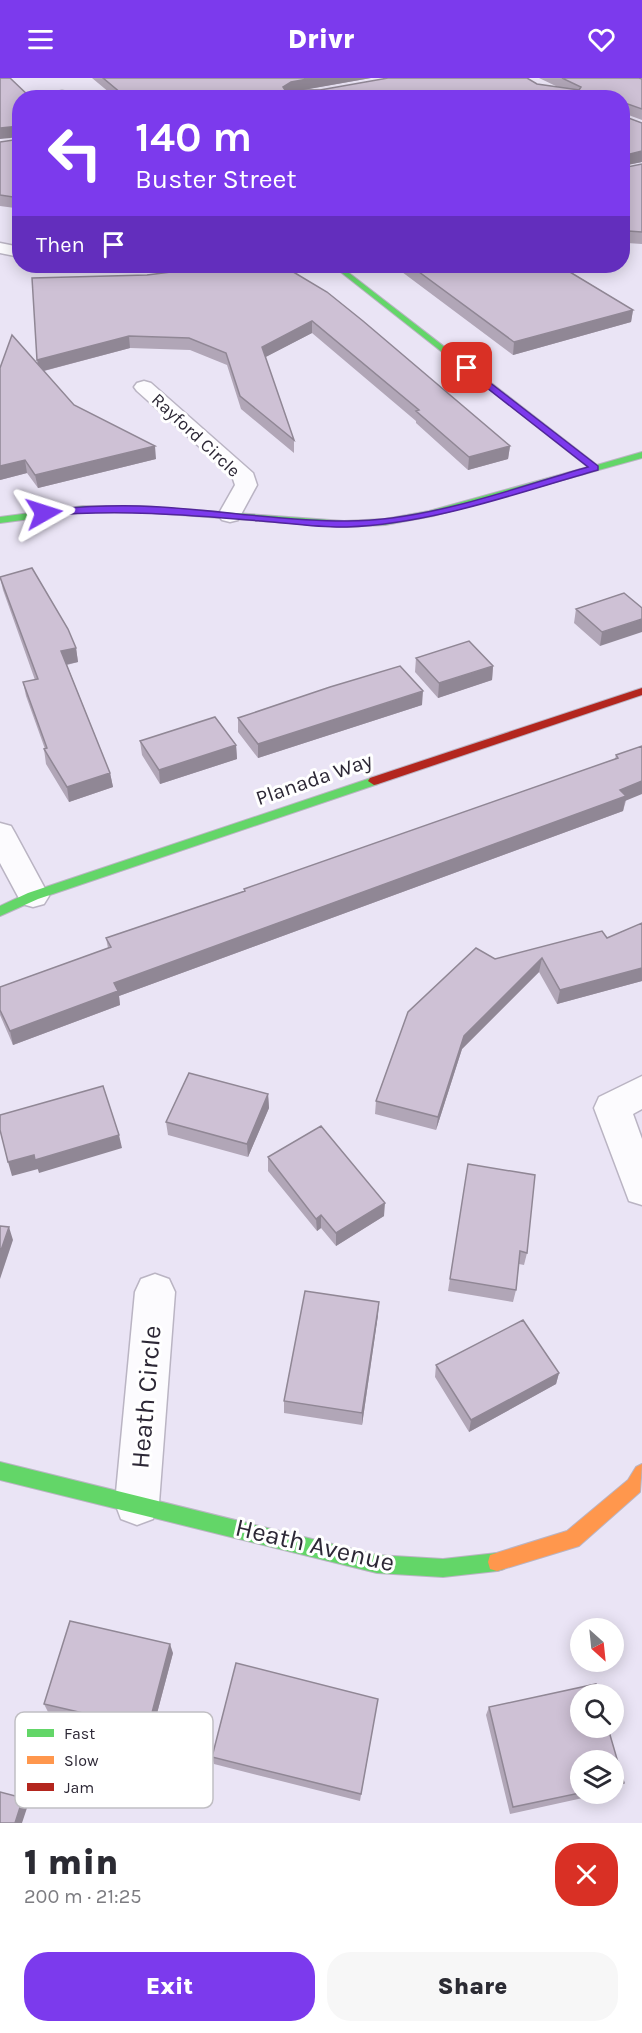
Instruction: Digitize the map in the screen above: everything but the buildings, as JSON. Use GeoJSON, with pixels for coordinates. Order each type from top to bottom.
{"type":"FeatureCollection","features":[{"type":"Feature","properties":{"kind":"street"},"geometry":{"type":"LineString","coordinates":[[345,273],[595,468]]}},
{"type":"Feature","properties":{"kind":"street","name":"Rayford Circle"},"geometry":{"type":"LineString","coordinates":[[144,387],[242,473],[246,485],[230,515]]}},
{"type":"Feature","properties":{"kind":"street"},"geometry":{"type":"LineString","coordinates":[[0,520],[82,509],[139,508],[344,524],[385,522],[430,514],[642,455]]}},
{"type":"Feature","properties":{"kind":"street","name":"Planada Way"},"geometry":{"type":"LineString","coordinates":[[0,911],[33,896],[642,691]]}},
{"type":"Feature","properties":{"kind":"street"},"geometry":{"type":"LineString","coordinates":[[0,833],[33,896]]}},
{"type":"Feature","properties":{"kind":"street"},"geometry":{"type":"LineString","coordinates":[[642,1091],[612,1108],[642,1189]]}},
{"type":"Feature","properties":{"kind":"street","name":"Heath Circle"},"geometry":{"type":"LineString","coordinates":[[137,1503],[155,1292]]}},
{"type":"Feature","properties":{"kind":"street","name":"Heath Avenue"},"geometry":{"type":"LineString","coordinates":[[0,1471],[377,1564],[443,1568],[496,1562],[572,1539],[634,1486],[642,1473]]}},
{"type":"Feature","properties":{"kind":"traffic: fast"},"geometry":{"type":"LineString","coordinates":[[345,273],[595,468]]}},
{"type":"Feature","properties":{"kind":"traffic: fast"},"geometry":{"type":"LineString","coordinates":[[0,520],[83,509],[139,509],[344,524],[385,522],[430,514],[642,455]]}},
{"type":"Feature","properties":{"kind":"traffic: fast"},"geometry":{"type":"LineString","coordinates":[[0,911],[33,896],[374,781]]}},
{"type":"Feature","properties":{"kind":"traffic: fast"},"geometry":{"type":"LineString","coordinates":[[0,1471],[377,1564],[443,1568],[497,1562]]}},
{"type":"Feature","properties":{"kind":"traffic: slow"},"geometry":{"type":"LineString","coordinates":[[497,1562],[572,1539],[634,1486],[642,1473]]}},
{"type":"Feature","properties":{"kind":"traffic: jam"},"geometry":{"type":"LineString","coordinates":[[374,781],[642,691]]}},
{"type":"Feature","properties":{"kind":"route"},"geometry":{"type":"LineString","coordinates":[[44,513],[82,509],[139,508],[344,524],[385,522],[430,514],[595,468],[467,368]]}}]}
